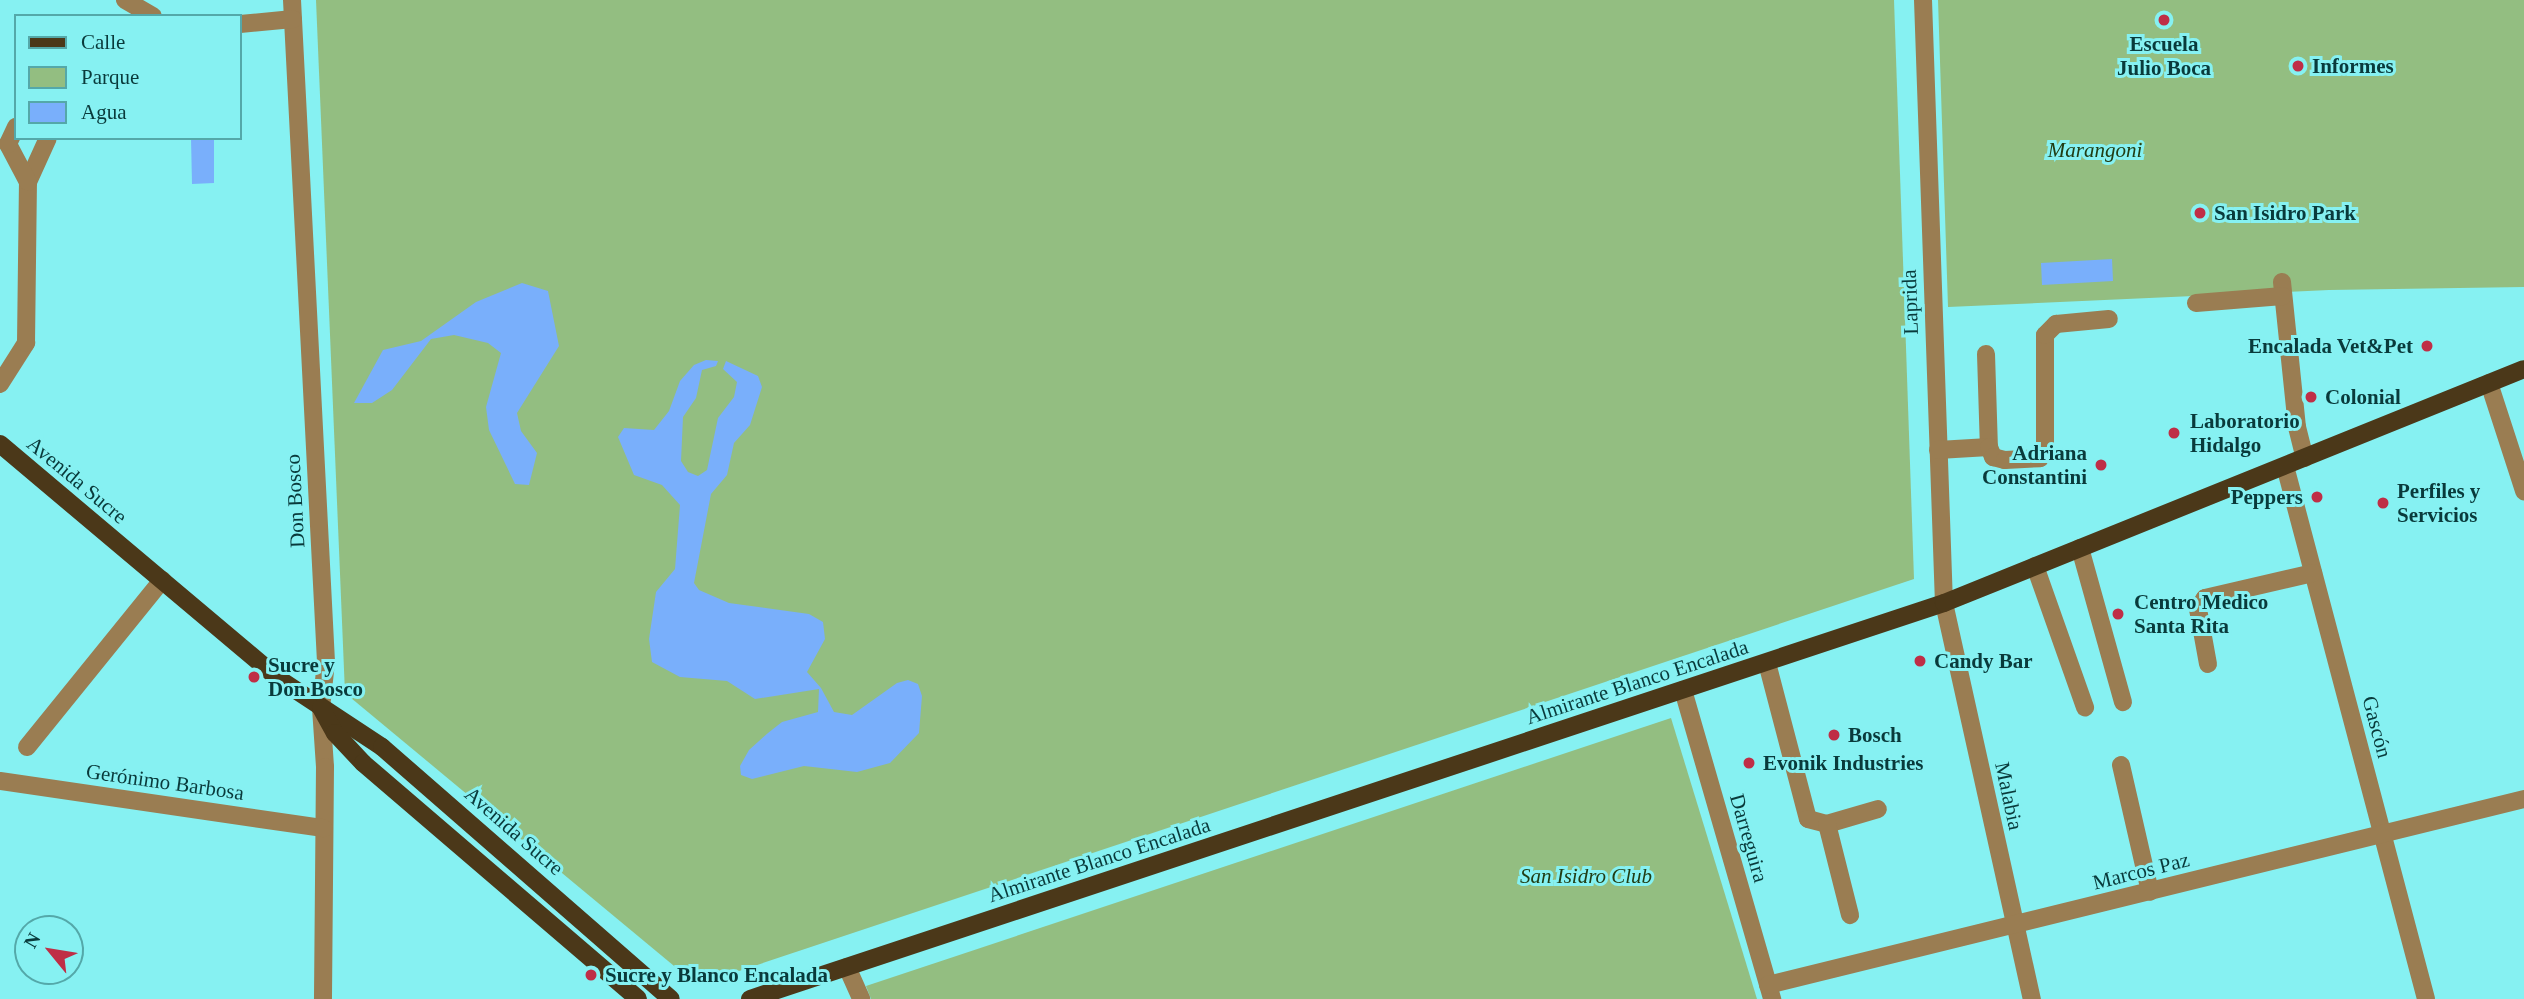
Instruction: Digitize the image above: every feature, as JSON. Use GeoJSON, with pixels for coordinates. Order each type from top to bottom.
{"type":"FeatureCollection","features":[{"type":"Feature","properties":{"kind":"main road","name":"Almirante Blanco Encalada"},"geometry":{"type":"LineString","coordinates":[[750,999],[790,993],[847,967],[1944,603],[2524,369]]}},
{"type":"Feature","properties":{"kind":"main road","name":"Avenida Sucre"},"geometry":{"type":"LineString","coordinates":[[0,444],[162,580],[321,708],[382,747],[671,999]]}},
{"type":"Feature","properties":{"kind":"main road","name":"Avenida Sucre"},"geometry":{"type":"LineString","coordinates":[[321,708],[335,733],[363,763],[638,999]]}},
{"type":"Feature","properties":{"kind":"street"},"geometry":{"type":"LineString","coordinates":[[125,0],[150,14]]}},
{"type":"Feature","properties":{"kind":"street","name":"Don Bosco"},"geometry":{"type":"LineString","coordinates":[[292,0],[326,662],[321,708],[324,828],[323,999]]}},
{"type":"Feature","properties":{"kind":"street","name":"Laprida"},"geometry":{"type":"LineString","coordinates":[[1923,0],[1944,603]]}},
{"type":"Feature","properties":{"kind":"street"},"geometry":{"type":"LineString","coordinates":[[242,24],[293,19]]}},
{"type":"Feature","properties":{"kind":"street"},"geometry":{"type":"LineString","coordinates":[[14,131],[8,144],[28,182]]}},
{"type":"Feature","properties":{"kind":"street"},"geometry":{"type":"LineString","coordinates":[[0,384],[26,343],[28,182],[47,140]]}},
{"type":"Feature","properties":{"kind":"street"},"geometry":{"type":"LineString","coordinates":[[2196,303],[2282,289],[2297,427],[2305,458]]}},
{"type":"Feature","properties":{"kind":"street"},"geometry":{"type":"LineString","coordinates":[[1986,354],[1989,447],[1993,457],[2004,460],[2040,458],[2045,447],[2045,335],[2056,324],[2109,319]]}},
{"type":"Feature","properties":{"kind":"street"},"geometry":{"type":"LineString","coordinates":[[2489,383],[2524,491]]}},
{"type":"Feature","properties":{"kind":"street"},"geometry":{"type":"LineString","coordinates":[[1938,450],[1989,447]]}},
{"type":"Feature","properties":{"kind":"street","name":"Gascón"},"geometry":{"type":"LineString","coordinates":[[2286,466],[2426,999]]}},
{"type":"Feature","properties":{"kind":"street"},"geometry":{"type":"LineString","coordinates":[[2080,548],[2123,702]]}},
{"type":"Feature","properties":{"kind":"street"},"geometry":{"type":"LineString","coordinates":[[2035,566],[2085,707]]}},
{"type":"Feature","properties":{"kind":"street"},"geometry":{"type":"LineString","coordinates":[[2208,664],[2198,609],[2205,598],[2313,573]]}},
{"type":"Feature","properties":{"kind":"street"},"geometry":{"type":"LineString","coordinates":[[27,747],[162,580]]}},
{"type":"Feature","properties":{"kind":"street","name":"Malabia"},"geometry":{"type":"LineString","coordinates":[[1944,603],[2032,999]]}},
{"type":"Feature","properties":{"kind":"street"},"geometry":{"type":"LineString","coordinates":[[1767,663],[1808,819],[1827,824],[1878,809]]}},
{"type":"Feature","properties":{"kind":"street","name":"Darreguira"},"geometry":{"type":"LineString","coordinates":[[1683,690],[1770,992]]}},
{"type":"Feature","properties":{"kind":"street"},"geometry":{"type":"LineString","coordinates":[[2121,765],[2150,892]]}},
{"type":"Feature","properties":{"kind":"street","name":"Gerónimo Barbosa"},"geometry":{"type":"LineString","coordinates":[[0,782],[324,828]]}},
{"type":"Feature","properties":{"kind":"street","name":"Marcos Paz"},"geometry":{"type":"LineString","coordinates":[[1770,992],[2150,892],[2524,799]]}},
{"type":"Feature","properties":{"kind":"street"},"geometry":{"type":"LineString","coordinates":[[1827,824],[1850,915]]}},
{"type":"Feature","properties":{"kind":"street"},"geometry":{"type":"LineString","coordinates":[[847,967],[861,999]]}},
{"type":"Feature","properties":{"kind":"green space"},"geometry":{"type":"Polygon","coordinates":[[[316,0],[1894,0],[1914,579],[697,985],[345,693],[316,0]]]}},
{"type":"Feature","properties":{"kind":"green space","name":"Marangoni"},"geometry":{"type":"Polygon","coordinates":[[[1938,0],[2524,0],[2524,287],[2329,290],[1948,307],[1938,0]]]}},
{"type":"Feature","properties":{"kind":"green space","name":"San Isidro Club"},"geometry":{"type":"Polygon","coordinates":[[[1671,718],[1757,999],[871,999],[866,986],[1671,718]]]}},
{"type":"Feature","properties":{"kind":"water"},"geometry":{"type":"Polygon","coordinates":[[[191,140],[214,140],[214,183],[192,184],[191,140]]]}},
{"type":"Feature","properties":{"kind":"water"},"geometry":{"type":"Polygon","coordinates":[[[2112,259],[2113,281],[2042,285],[2041,263],[2112,259]]]}},
{"type":"Feature","properties":{"kind":"water"},"geometry":{"type":"Polygon","coordinates":[[[522,283],[548,291],[559,346],[517,413],[521,431],[537,453],[529,485],[515,484],[489,430],[486,407],[501,353],[488,343],[454,335],[431,339],[392,390],[372,403],[354,403],[383,350],[421,341],[476,302],[522,283]]]}},
{"type":"Feature","properties":{"kind":"water"},"geometry":{"type":"Polygon","coordinates":[[[706,360],[718,361],[716,366],[702,370],[696,398],[683,417],[681,461],[688,472],[698,476],[707,470],[718,418],[734,397],[737,382],[723,369],[726,361],[758,376],[762,387],[750,425],[734,443],[727,475],[711,494],[694,583],[699,590],[729,603],[809,614],[823,622],[825,639],[807,672],[821,688],[834,712],[852,715],[897,683],[908,680],[918,684],[922,696],[919,733],[890,763],[857,772],[804,766],[752,779],[741,775],[740,766],[749,750],[768,733],[782,722],[818,712],[819,689],[755,699],[727,681],[680,677],[652,662],[649,639],[656,592],[675,569],[680,505],[662,485],[634,475],[618,437],[624,428],[654,430],[669,411],[680,381],[694,365],[706,360]]]}},
{"type":"Feature","properties":{"kind":"place","name":"Escuela Julio Boca"},"geometry":{"type":"Point","coordinates":[2164,20]}},
{"type":"Feature","properties":{"kind":"place","name":"Informes"},"geometry":{"type":"Point","coordinates":[2298,66]}},
{"type":"Feature","properties":{"kind":"place","name":"San Isidro Park"},"geometry":{"type":"Point","coordinates":[2200,213]}},
{"type":"Feature","properties":{"kind":"place","name":"Encalada Vet&Pet"},"geometry":{"type":"Point","coordinates":[2427,346]}},
{"type":"Feature","properties":{"kind":"place","name":"Colonial"},"geometry":{"type":"Point","coordinates":[2311,397]}},
{"type":"Feature","properties":{"kind":"place","name":"Laboratorio Hidalgo"},"geometry":{"type":"Point","coordinates":[2174,433]}},
{"type":"Feature","properties":{"kind":"place","name":"Adriana Constantini"},"geometry":{"type":"Point","coordinates":[2101,465]}},
{"type":"Feature","properties":{"kind":"place","name":"Peppers"},"geometry":{"type":"Point","coordinates":[2317,497]}},
{"type":"Feature","properties":{"kind":"place","name":"Perfiles y Servicios"},"geometry":{"type":"Point","coordinates":[2383,503]}},
{"type":"Feature","properties":{"kind":"place","name":"Centro Medico Santa Rita"},"geometry":{"type":"Point","coordinates":[2118,614]}},
{"type":"Feature","properties":{"kind":"place","name":"Candy Bar"},"geometry":{"type":"Point","coordinates":[1920,661]}},
{"type":"Feature","properties":{"kind":"place","name":"Sucre y Don Bosco"},"geometry":{"type":"Point","coordinates":[254,677]}},
{"type":"Feature","properties":{"kind":"place","name":"Bosch"},"geometry":{"type":"Point","coordinates":[1834,735]}},
{"type":"Feature","properties":{"kind":"place","name":"Evonik Industries"},"geometry":{"type":"Point","coordinates":[1749,763]}},
{"type":"Feature","properties":{"kind":"place","name":"Sucre y Blanco Encalada"},"geometry":{"type":"Point","coordinates":[591,975]}}]}
